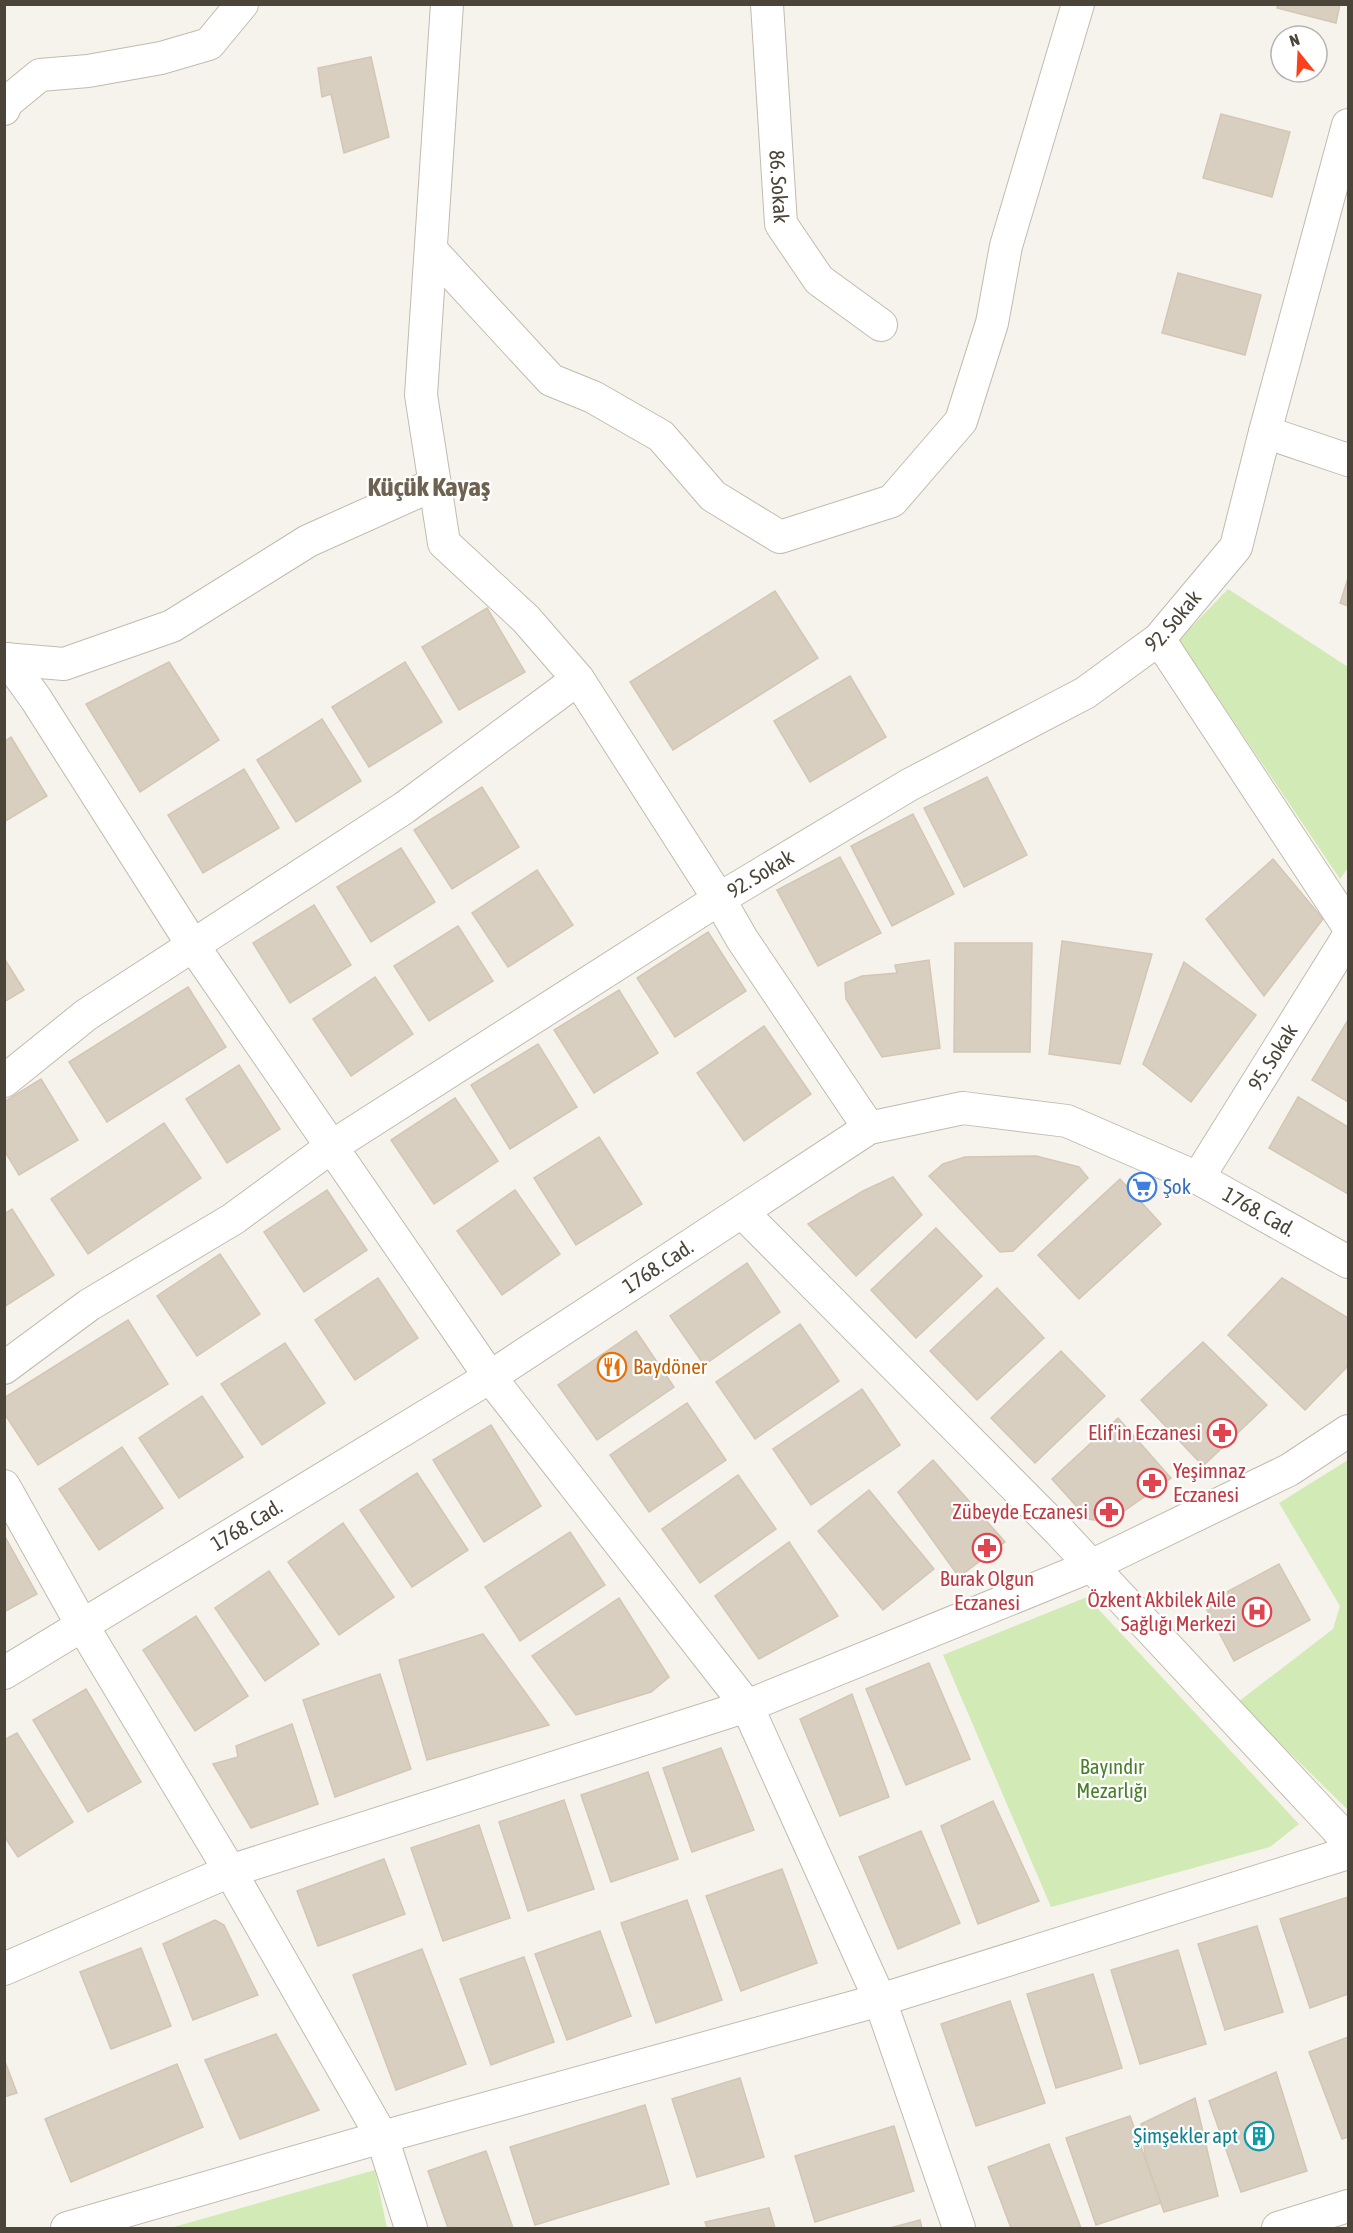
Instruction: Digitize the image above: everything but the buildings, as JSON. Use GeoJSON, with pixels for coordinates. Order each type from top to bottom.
{"type":"FeatureCollection","features":[{"type":"Feature","properties":{"kind":"street"},"geometry":{"type":"LineString","coordinates":[[4,109],[6,103],[40,75],[88,71],[161,58],[209,44],[242,4]]}},
{"type":"Feature","properties":{"kind":"street"},"geometry":{"type":"LineString","coordinates":[[447,4],[433,252],[422,395],[444,543],[526,619],[578,679],[719,899],[742,939],[869,1128]]}},
{"type":"Feature","properties":{"kind":"street","name":"86. Sokak"},"geometry":{"type":"LineString","coordinates":[[767,4],[781,224],[819,280],[881,326]]}},
{"type":"Feature","properties":{"kind":"street"},"geometry":{"type":"LineString","coordinates":[[433,252],[551,380],[593,397],[661,436],[713,496],[780,537],[892,501],[961,421],[992,322],[1006,246],[1078,4]]}},
{"type":"Feature","properties":{"kind":"street","name":"92. Sokak"},"geometry":{"type":"LineString","coordinates":[[4,1368],[89,1305],[233,1219],[331,1147],[719,899],[909,785],[1085,693],[1159,639],[1236,547],[1264,432],[1348,124]]}},
{"type":"Feature","properties":{"kind":"street"},"geometry":{"type":"LineString","coordinates":[[1264,432],[1348,460]]}},
{"type":"Feature","properties":{"kind":"street"},"geometry":{"type":"LineString","coordinates":[[6,660],[64,664],[172,626],[308,541],[435,484]]}},
{"type":"Feature","properties":{"kind":"street"},"geometry":{"type":"LineString","coordinates":[[1159,639],[1348,926]]}},
{"type":"Feature","properties":{"kind":"street"},"geometry":{"type":"LineString","coordinates":[[6,660],[192,944],[490,1377],[747,1706],[880,2000],[959,2229]]}},
{"type":"Feature","properties":{"kind":"street"},"geometry":{"type":"LineString","coordinates":[[4,1081],[86,1015],[404,808],[578,679]]}},
{"type":"Feature","properties":{"kind":"street","name":"95. Sokak"},"geometry":{"type":"LineString","coordinates":[[1198,1178],[1348,937]]}},
{"type":"Feature","properties":{"kind":"street","name":"1768. Cad."},"geometry":{"type":"LineString","coordinates":[[4,1673],[490,1377],[869,1128],[963,1108],[1067,1121],[1198,1178],[1348,1262]]}},
{"type":"Feature","properties":{"kind":"street"},"geometry":{"type":"LineString","coordinates":[[742,1212],[1092,1566],[1336,1828],[1348,1844]]}},
{"type":"Feature","properties":{"kind":"street"},"geometry":{"type":"LineString","coordinates":[[4,1969],[230,1871],[747,1706],[1092,1566],[1289,1470],[1348,1431]]}},
{"type":"Feature","properties":{"kind":"street"},"geometry":{"type":"LineString","coordinates":[[4,1486],[82,1625],[230,1871],[382,2137],[411,2229]]}},
{"type":"Feature","properties":{"kind":"street"},"geometry":{"type":"LineString","coordinates":[[67,2229],[382,2137],[880,2000],[1348,1853]]}},
{"type":"Feature","properties":{"kind":"street"},"geometry":{"type":"LineString","coordinates":[[1278,2229],[1348,2206]]}},
{"type":"Feature","properties":{"kind":"green space"},"geometry":{"type":"Polygon","coordinates":[[[1228,589],[1348,667],[1348,868],[1340,879],[1179,640],[1228,589]]]}},
{"type":"Feature","properties":{"kind":"green space"},"geometry":{"type":"Polygon","coordinates":[[[1348,1460],[1348,1810],[1238,1702],[1333,1629],[1340,1606],[1279,1503],[1348,1460]]]}},
{"type":"Feature","properties":{"kind":"green space","name":"Bayındır Mezarlığı"},"geometry":{"type":"Polygon","coordinates":[[[1087,1597],[1299,1824],[1270,1847],[1051,1907],[943,1655],[1087,1597]]]}},
{"type":"Feature","properties":{"kind":"green space"},"geometry":{"type":"Polygon","coordinates":[[[375,2170],[387,2228],[170,2228],[375,2170]]]}},
{"type":"Feature","properties":{"kind":"place","name":"Şok"},"geometry":{"type":"Point","coordinates":[1142,1187]}},
{"type":"Feature","properties":{"kind":"place","name":"Baydöner"},"geometry":{"type":"Point","coordinates":[612,1367]}},
{"type":"Feature","properties":{"kind":"place","name":"Elif'in Eczanesi"},"geometry":{"type":"Point","coordinates":[1222,1433]}},
{"type":"Feature","properties":{"kind":"place","name":"Yeşimnaz Eczanesi"},"geometry":{"type":"Point","coordinates":[1152,1483]}},
{"type":"Feature","properties":{"kind":"place","name":"Zübeyde Eczanesi"},"geometry":{"type":"Point","coordinates":[1109,1512]}},
{"type":"Feature","properties":{"kind":"place","name":"Burak Olgun Eczanesi"},"geometry":{"type":"Point","coordinates":[987,1548]}},
{"type":"Feature","properties":{"kind":"place","name":"Özkent Akbilek Aile Sağlığı Merkezi"},"geometry":{"type":"Point","coordinates":[1257,1612]}},
{"type":"Feature","properties":{"kind":"place","name":"Şimşekler apt"},"geometry":{"type":"Point","coordinates":[1259,2136]}},
{"type":"Feature","properties":{"kind":"district","name":"Küçük Kayaş"},"geometry":{"type":"Point","coordinates":[429,487]}}]}
